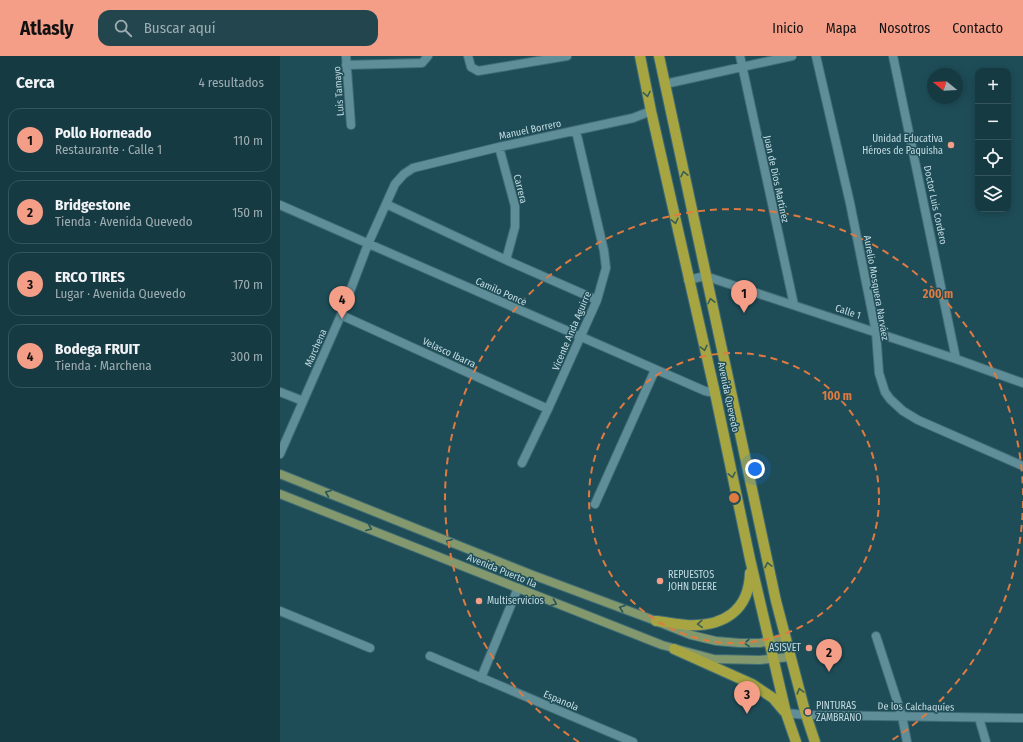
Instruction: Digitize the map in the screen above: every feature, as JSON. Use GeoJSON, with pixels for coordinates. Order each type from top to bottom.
{"type":"FeatureCollection","features":[{"type":"Feature","properties":{"kind":"main road","name":"Avenida Quevedo"},"geometry":{"type":"LineString","coordinates":[[640,56],[650,111],[715,393],[750,559],[786,712],[796,742]]}},
{"type":"Feature","properties":{"kind":"main road","name":"Avenida Quevedo"},"geometry":{"type":"LineString","coordinates":[[659,56],[705,276],[785,638],[815,742]]}},
{"type":"Feature","properties":{"kind":"main road"},"geometry":{"type":"LineString","coordinates":[[656,621],[687,625],[708,623],[727,617],[736,611],[747,594],[750,583],[750,559]]}},
{"type":"Feature","properties":{"kind":"main road"},"geometry":{"type":"LineString","coordinates":[[674,648],[752,684],[773,698],[786,712]]}},
{"type":"Feature","properties":{"kind":"street","name":"Luis Tamayo"},"geometry":{"type":"LineString","coordinates":[[346,56],[351,125]]}},
{"type":"Feature","properties":{"kind":"street"},"geometry":{"type":"LineString","coordinates":[[346,65],[422,63],[428,56]]}},
{"type":"Feature","properties":{"kind":"street"},"geometry":{"type":"LineString","coordinates":[[468,56],[471,67],[478,71],[567,56]]}},
{"type":"Feature","properties":{"kind":"street","name":"Juan de Dios Martínez"},"geometry":{"type":"LineString","coordinates":[[740,56],[794,306]]}},
{"type":"Feature","properties":{"kind":"street"},"geometry":{"type":"LineString","coordinates":[[665,84],[792,56]]}},
{"type":"Feature","properties":{"kind":"street","name":"Aurelio Mosquera Narváez"},"geometry":{"type":"LineString","coordinates":[[816,56],[850,203],[876,332],[879,373],[885,392],[903,411],[918,420],[1023,466]]}},
{"type":"Feature","properties":{"kind":"street","name":"Doctor Luis Cordero"},"geometry":{"type":"LineString","coordinates":[[893,56],[956,359]]}},
{"type":"Feature","properties":{"kind":"street","name":"Manuel Borrero"},"geometry":{"type":"LineString","coordinates":[[413,168],[498,147],[633,118],[650,111]]}},
{"type":"Feature","properties":{"kind":"street","name":"Vicente Anda Aguirre"},"geometry":{"type":"LineString","coordinates":[[522,463],[597,300],[606,268],[604,251],[576,131]]}},
{"type":"Feature","properties":{"kind":"street","name":"Carrera"},"geometry":{"type":"LineString","coordinates":[[498,147],[515,206],[515,227],[506,260]]}},
{"type":"Feature","properties":{"kind":"street","name":"Marchena"},"geometry":{"type":"LineString","coordinates":[[280,454],[341,315],[368,244],[395,184],[404,174],[413,168]]}},
{"type":"Feature","properties":{"kind":"street"},"geometry":{"type":"LineString","coordinates":[[386,204],[506,260],[597,300]]}},
{"type":"Feature","properties":{"kind":"street","name":"Camilo Ponce"},"geometry":{"type":"LineString","coordinates":[[280,205],[655,370],[705,391],[715,393]]}},
{"type":"Feature","properties":{"kind":"street"},"geometry":{"type":"LineString","coordinates":[[688,280],[705,276]]}},
{"type":"Feature","properties":{"kind":"street","name":"Calle 1"},"geometry":{"type":"LineString","coordinates":[[705,276],[876,332],[1023,383]]}},
{"type":"Feature","properties":{"kind":"street","name":"Velasco Ibarra"},"geometry":{"type":"LineString","coordinates":[[341,315],[548,409]]}},
{"type":"Feature","properties":{"kind":"street"},"geometry":{"type":"LineString","coordinates":[[595,504],[655,370]]}},
{"type":"Feature","properties":{"kind":"street"},"geometry":{"type":"LineString","coordinates":[[280,392],[303,401]]}},
{"type":"Feature","properties":{"kind":"street","name":"Avenida Puerto Ila"},"geometry":{"type":"LineString","coordinates":[[280,474],[530,574],[691,635],[716,641],[740,643],[770,641],[785,638]]}},
{"type":"Feature","properties":{"kind":"street","name":"Avenida Puerto Ila"},"geometry":{"type":"LineString","coordinates":[[280,494],[641,637],[674,648],[714,659],[773,660],[790,657]]}},
{"type":"Feature","properties":{"kind":"street"},"geometry":{"type":"LineString","coordinates":[[481,678],[518,588]]}},
{"type":"Feature","properties":{"kind":"street"},"geometry":{"type":"LineString","coordinates":[[280,611],[370,648]]}},
{"type":"Feature","properties":{"kind":"street"},"geometry":{"type":"LineString","coordinates":[[876,636],[902,716],[907,742]]}},
{"type":"Feature","properties":{"kind":"street","name":"Espanola"},"geometry":{"type":"LineString","coordinates":[[430,656],[632,742]]}},
{"type":"Feature","properties":{"kind":"street","name":"De los Calchaquíes"},"geometry":{"type":"LineString","coordinates":[[786,712],[806,715],[1023,718]]}},
{"type":"Feature","properties":{"kind":"street"},"geometry":{"type":"LineString","coordinates":[[979,718],[986,742]]}},
{"type":"Feature","properties":{"kind":"place","name":"Unidad Educativa Héroes de Paquisha"},"geometry":{"type":"Point","coordinates":[951,145]}},
{"type":"Feature","properties":{"kind":"place","name":"Pollo Horneado"},"geometry":{"type":"Point","coordinates":[744,313]}},
{"type":"Feature","properties":{"kind":"place","name":"Bodega FRUIT"},"geometry":{"type":"Point","coordinates":[342,319]}},
{"type":"Feature","properties":{"kind":"place","name":"REPUESTOS JOHN DEERE"},"geometry":{"type":"Point","coordinates":[660,581]}},
{"type":"Feature","properties":{"kind":"place","name":"Multiservicios"},"geometry":{"type":"Point","coordinates":[479,601]}},
{"type":"Feature","properties":{"kind":"place","name":"ASISVET"},"geometry":{"type":"Point","coordinates":[809,648]}},
{"type":"Feature","properties":{"kind":"place","name":"Bridgestone"},"geometry":{"type":"Point","coordinates":[829,672]}},
{"type":"Feature","properties":{"kind":"place","name":"PINTURAS ZAMBRANO"},"geometry":{"type":"Point","coordinates":[808,712]}},
{"type":"Feature","properties":{"kind":"place","name":"ERCO TIRES"},"geometry":{"type":"Point","coordinates":[747,714]}}]}
